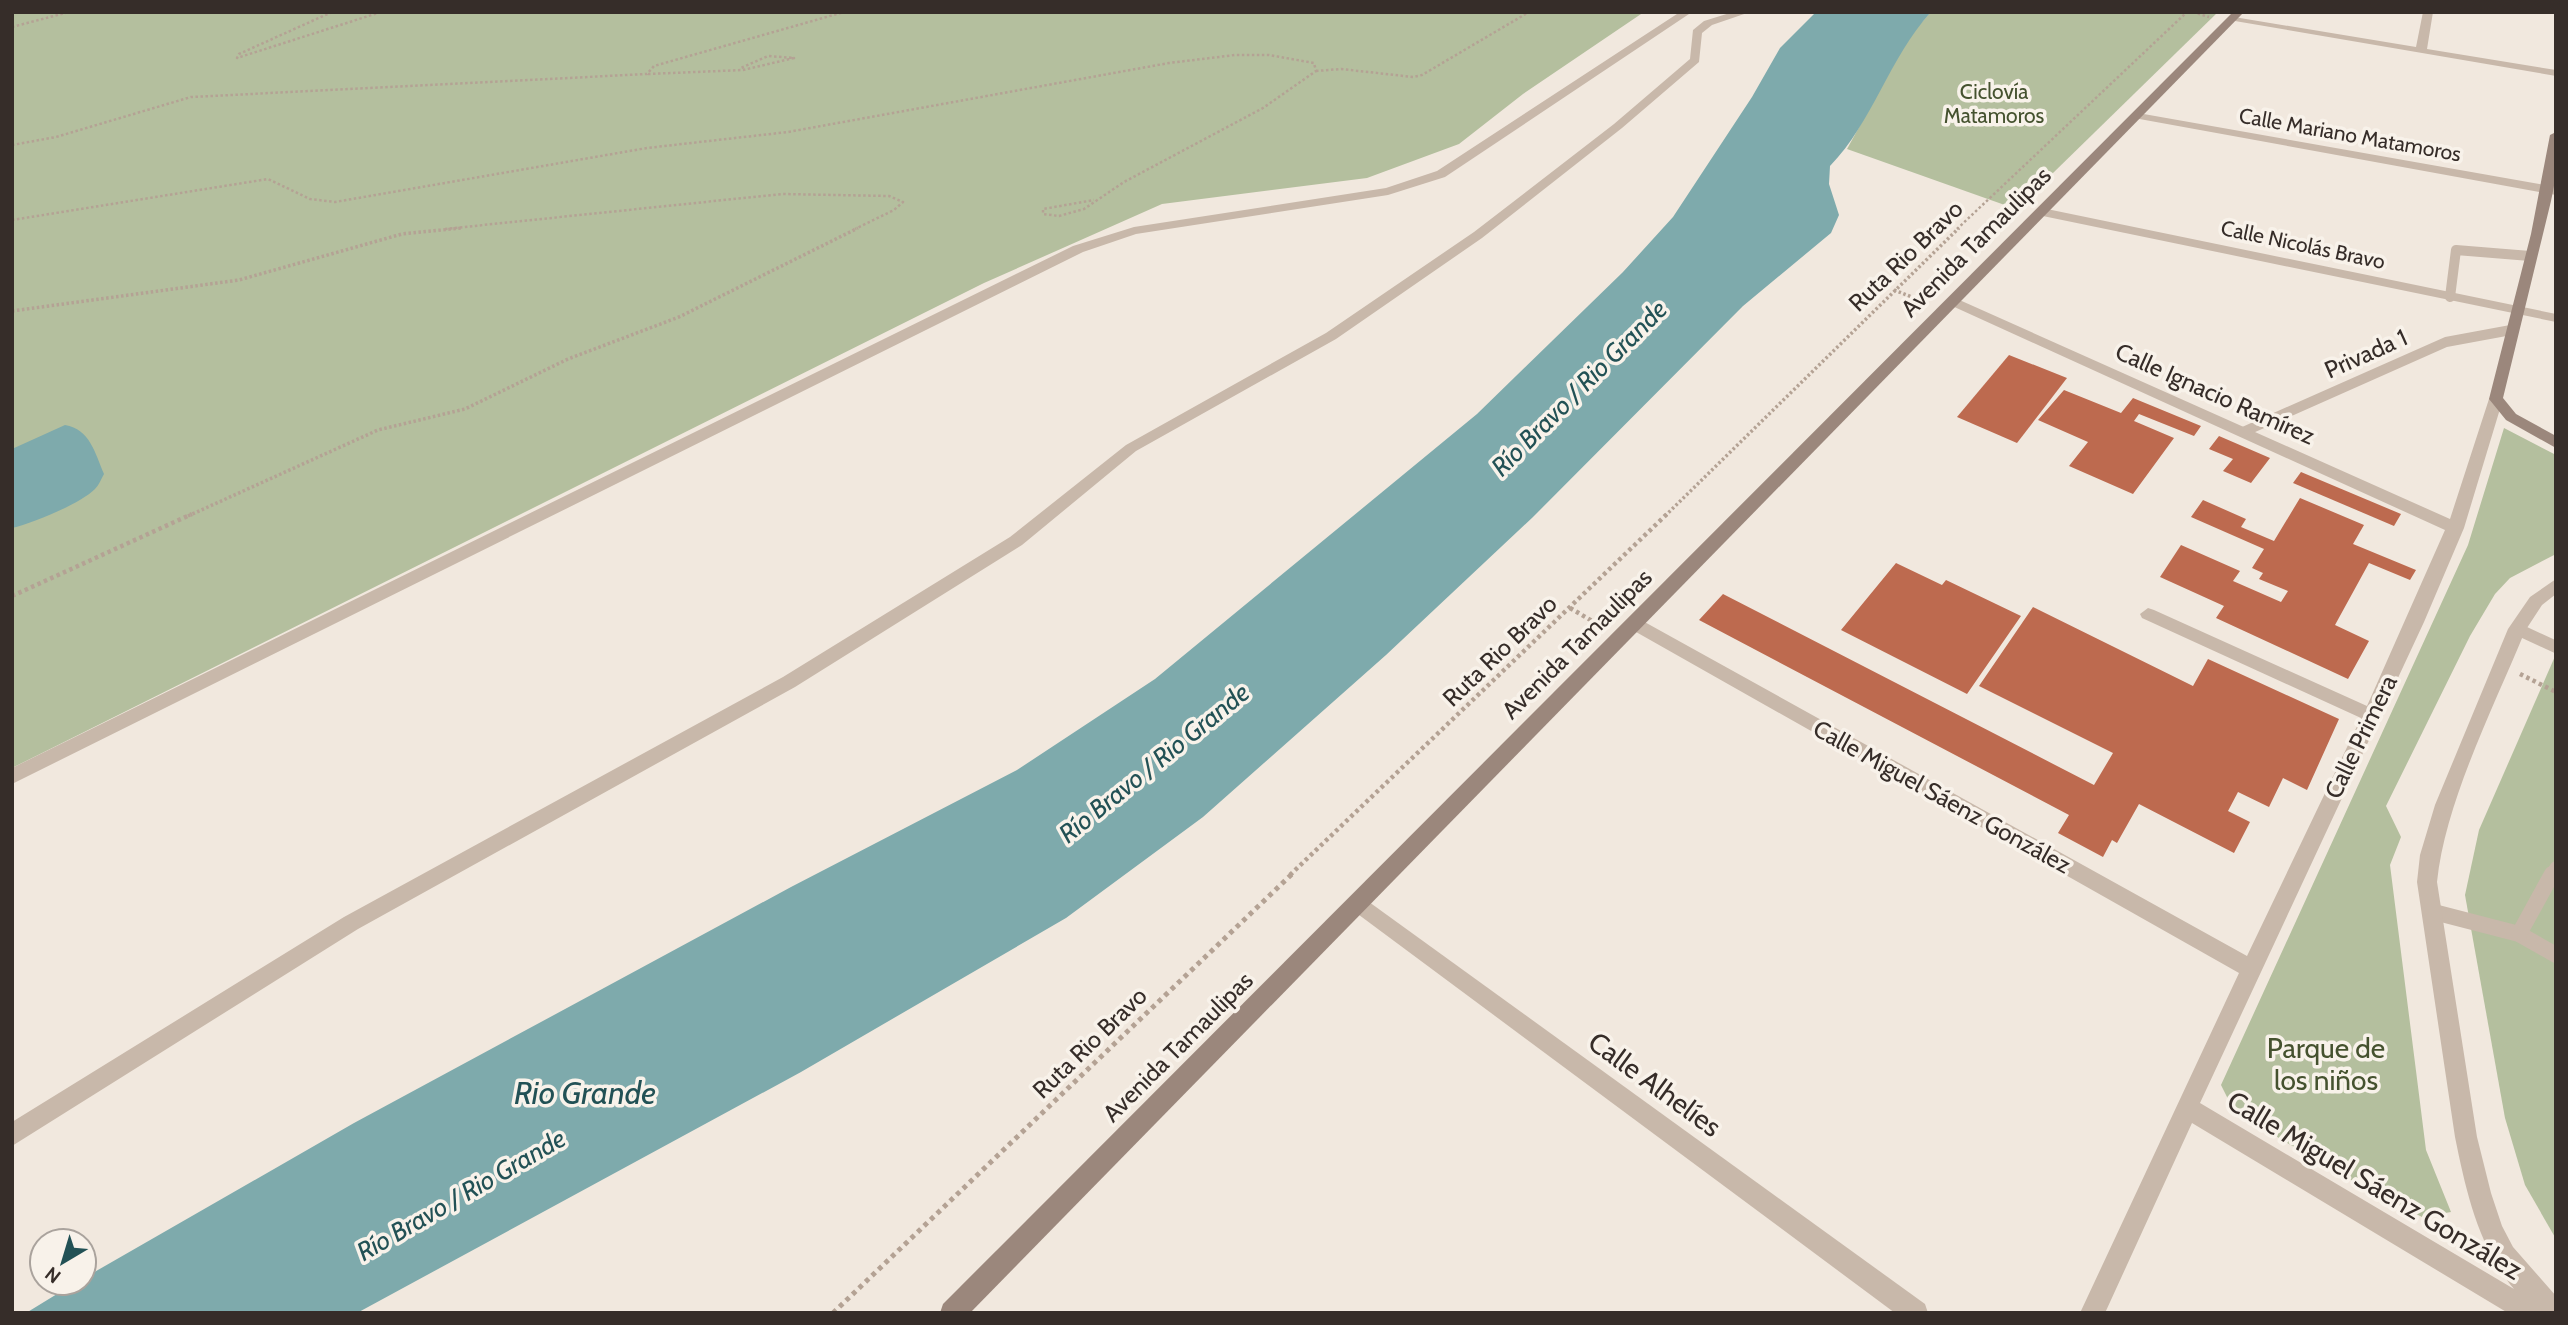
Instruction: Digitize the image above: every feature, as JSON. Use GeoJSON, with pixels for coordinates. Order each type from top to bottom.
{"type":"FeatureCollection","features":[{"type":"Feature","properties":{"kind":"street"},"geometry":{"type":"LineString","coordinates":[[12,777],[1078,249],[1133,231],[1388,191],[1441,174],[1688,12]]}},
{"type":"Feature","properties":{"kind":"street"},"geometry":{"type":"LineString","coordinates":[[12,1135],[351,923],[789,682],[1016,541],[1131,448],[1331,336],[1478,234],[1618,126],[1695,60],[1697,32],[1707,23],[1745,12]]}},
{"type":"Feature","properties":{"kind":"street"},"geometry":{"type":"LineString","coordinates":[[2421,50],[2428,12]]}},
{"type":"Feature","properties":{"kind":"street"},"geometry":{"type":"LineString","coordinates":[[2236,16],[2556,73]]}},
{"type":"Feature","properties":{"kind":"street","name":"Avenida Tamaulipas"},"geometry":{"type":"LineString","coordinates":[[952,1313],[2236,16]]}},
{"type":"Feature","properties":{"kind":"street","name":"Calle Mariano Matamoros"},"geometry":{"type":"LineString","coordinates":[[2138,117],[2553,190]]}},
{"type":"Feature","properties":{"kind":"street","name":"Calle Primera"},"geometry":{"type":"LineString","coordinates":[[2092,1313],[2250,970],[2419,615],[2456,528],[2478,467],[2530,256],[2553,190],[2556,135]]}},
{"type":"Feature","properties":{"kind":"street","name":"Calle Nicolás Bravo"},"geometry":{"type":"LineString","coordinates":[[2042,212],[2556,318]]}},
{"type":"Feature","properties":{"kind":"street","name":"Calle Ignacio Ramírez"},"geometry":{"type":"LineString","coordinates":[[1955,302],[2456,528]]}},
{"type":"Feature","properties":{"kind":"street"},"geometry":{"type":"LineString","coordinates":[[2496,399],[2511,417],[2556,443]]}},
{"type":"Feature","properties":{"kind":"street"},"geometry":{"type":"LineString","coordinates":[[2556,585],[2536,601],[2517,629],[2445,805],[2430,855],[2427,882],[2475,1177],[2499,1246],[2523,1280],[2556,1312]]}},
{"type":"Feature","properties":{"kind":"street"},"geometry":{"type":"LineString","coordinates":[[2148,614],[2371,715]]}},
{"type":"Feature","properties":{"kind":"street","name":"Calle Miguel Sáenz González"},"geometry":{"type":"LineString","coordinates":[[1628,631],[2250,970]]}},
{"type":"Feature","properties":{"kind":"street","name":"Calle Alhelíes"},"geometry":{"type":"LineString","coordinates":[[1358,903],[1916,1313]]}},
{"type":"Feature","properties":{"kind":"street","name":"Calle Miguel Sáenz González"},"geometry":{"type":"LineString","coordinates":[[2188,1108],[2532,1313]]}},
{"type":"Feature","properties":{"kind":"lane"},"geometry":{"type":"LineString","coordinates":[[2450,297],[2456,250],[2530,256]]}},
{"type":"Feature","properties":{"kind":"lane","name":"Privada 1"},"geometry":{"type":"LineString","coordinates":[[2243,432],[2446,342],[2511,330]]}},
{"type":"Feature","properties":{"kind":"lane"},"geometry":{"type":"LineString","coordinates":[[2517,629],[2556,647]]}},
{"type":"Feature","properties":{"kind":"lane"},"geometry":{"type":"LineString","coordinates":[[2519,934],[2556,867]]}},
{"type":"Feature","properties":{"kind":"lane"},"geometry":{"type":"LineString","coordinates":[[2430,911],[2519,934],[2556,955]]}},
{"type":"Feature","properties":{"kind":"path"},"geometry":{"type":"LineString","coordinates":[[12,27],[69,12]]}},
{"type":"Feature","properties":{"kind":"path"},"geometry":{"type":"LineString","coordinates":[[332,12],[264,41],[239,54],[237,58],[381,12]]}},
{"type":"Feature","properties":{"kind":"path"},"geometry":{"type":"LineString","coordinates":[[647,74],[654,66],[666,62],[844,12]]}},
{"type":"Feature","properties":{"kind":"path"},"geometry":{"type":"LineString","coordinates":[[1094,200],[1043,209],[1043,214],[1059,216],[1084,209],[1094,200],[1263,108],[1316,71],[1341,69],[1413,77],[1422,75],[1511,20],[1529,12]]}},
{"type":"Feature","properties":{"kind":"path","name":"Ruta Rio Bravo"},"geometry":{"type":"LineString","coordinates":[[833,1313],[1570,608],[1896,287],[2188,12]]}},
{"type":"Feature","properties":{"kind":"path"},"geometry":{"type":"LineString","coordinates":[[12,220],[268,179],[310,199],[335,202],[366,198],[647,148],[788,132],[1169,63],[1236,55],[1269,55],[1307,61],[1314,63],[1316,71]]}},
{"type":"Feature","properties":{"kind":"path"},"geometry":{"type":"LineString","coordinates":[[12,145],[55,137],[191,97],[647,74],[684,75],[741,68],[785,62],[794,58],[768,56],[741,68]]}},
{"type":"Feature","properties":{"kind":"path"},"geometry":{"type":"LineString","coordinates":[[12,311],[239,280],[402,234],[782,194],[889,196],[903,202],[894,210],[679,317],[568,359],[466,408],[378,430],[12,596]]}},
{"type":"Feature","properties":{"kind":"path"},"geometry":{"type":"LineString","coordinates":[[1570,608],[1628,631]]}},
{"type":"Feature","properties":{"kind":"path"},"geometry":{"type":"LineString","coordinates":[[2503,666],[2556,692]]}},
{"type":"Feature","properties":{"kind":"green space"},"geometry":{"type":"Polygon","coordinates":[[[12,12],[1644,12],[1523,94],[1459,144],[1367,178],[1162,204],[984,283],[12,768],[12,12]]]}},
{"type":"Feature","properties":{"kind":"green space","name":"Ciclovía Matamoros"},"geometry":{"type":"Polygon","coordinates":[[[1931,12],[2218,12],[2016,209],[1847,149],[1910,35],[1931,12]]]}},
{"type":"Feature","properties":{"kind":"green space","name":"Parque de los niños"},"geometry":{"type":"Polygon","coordinates":[[[2504,428],[2556,455],[2556,554],[2510,578],[2495,594],[2470,636],[2386,806],[2401,837],[2390,865],[2426,1150],[2451,1212],[2422,1217],[2347,1178],[2267,1131],[2230,1103],[2221,1085],[2468,545],[2504,428]]]}},
{"type":"Feature","properties":{"kind":"green space"},"geometry":{"type":"Polygon","coordinates":[[[2556,654],[2556,1239],[2525,1185],[2505,1118],[2465,895],[2479,830],[2556,654]]]}},
{"type":"Feature","properties":{"kind":"water","name":"Rio Grande"},"geometry":{"type":"Polygon","coordinates":[[[1816,12],[1931,12],[1904,49],[1858,130],[1830,166],[1829,184],[1839,215],[1831,233],[1743,306],[1533,517],[1386,655],[1203,817],[1066,918],[801,1072],[357,1313],[26,1313],[52,1297],[98,1297],[98,1270],[354,1123],[791,887],[1017,770],[1155,679],[1477,414],[1623,272],[1673,217],[1752,97],[1780,48],[1816,12]]]}},
{"type":"Feature","properties":{"kind":"water"},"geometry":{"type":"Polygon","coordinates":[[[65,425],[80,431],[90,443],[104,474],[99,484],[88,495],[68,507],[12,528],[12,449],[65,425]]]}},
{"type":"Feature","properties":{"kind":"building"},"geometry":{"type":"Polygon","coordinates":[[[2009,355],[2067,378],[2017,443],[1957,417],[2009,355]]]}},
{"type":"Feature","properties":{"kind":"building"},"geometry":{"type":"Polygon","coordinates":[[[2064,390],[2121,413],[2133,398],[2201,426],[2194,436],[2139,414],[2134,421],[2174,438],[2133,494],[2069,466],[2088,442],[2038,420],[2064,390]]]}},
{"type":"Feature","properties":{"kind":"building"},"geometry":{"type":"Polygon","coordinates":[[[2219,436],[2270,458],[2251,483],[2223,471],[2233,459],[2209,449],[2219,436]]]}},
{"type":"Feature","properties":{"kind":"building"},"geometry":{"type":"Polygon","coordinates":[[[2301,472],[2401,514],[2394,526],[2293,483],[2301,472]]]}},
{"type":"Feature","properties":{"kind":"building"},"geometry":{"type":"Polygon","coordinates":[[[2300,498],[2364,525],[2353,544],[2416,570],[2410,580],[2369,563],[2335,625],[2369,641],[2348,679],[2216,618],[2224,606],[2160,577],[2181,545],[2240,571],[2233,581],[2281,602],[2288,591],[2259,579],[2263,573],[2252,568],[2264,549],[2191,517],[2203,500],[2246,519],[2241,527],[2274,541],[2300,498]]]}},
{"type":"Feature","properties":{"kind":"building"},"geometry":{"type":"Polygon","coordinates":[[[1896,563],[1942,585],[1946,580],[2021,616],[1967,694],[1841,630],[1896,563]]]}},
{"type":"Feature","properties":{"kind":"building"},"geometry":{"type":"Polygon","coordinates":[[[1723,594],[2094,785],[2113,753],[1979,686],[2033,607],[2193,686],[2208,659],[2339,719],[2307,790],[2283,778],[2269,807],[2238,792],[2228,811],[2250,822],[2234,853],[2139,804],[2117,843],[2112,840],[2103,857],[2058,833],[2069,815],[1699,620],[1723,594]]]}},
{"type":"Feature","properties":{"kind":"water label","name":"Río Bravo / Rio Grande"},"geometry":{"type":"Point","coordinates":[1579,388]}},
{"type":"Feature","properties":{"kind":"water label","name":"Río Bravo / Rio Grande"},"geometry":{"type":"Point","coordinates":[1154,763]}},
{"type":"Feature","properties":{"kind":"water label","name":"Río Bravo / Rio Grande"},"geometry":{"type":"Point","coordinates":[461,1195]}}]}
